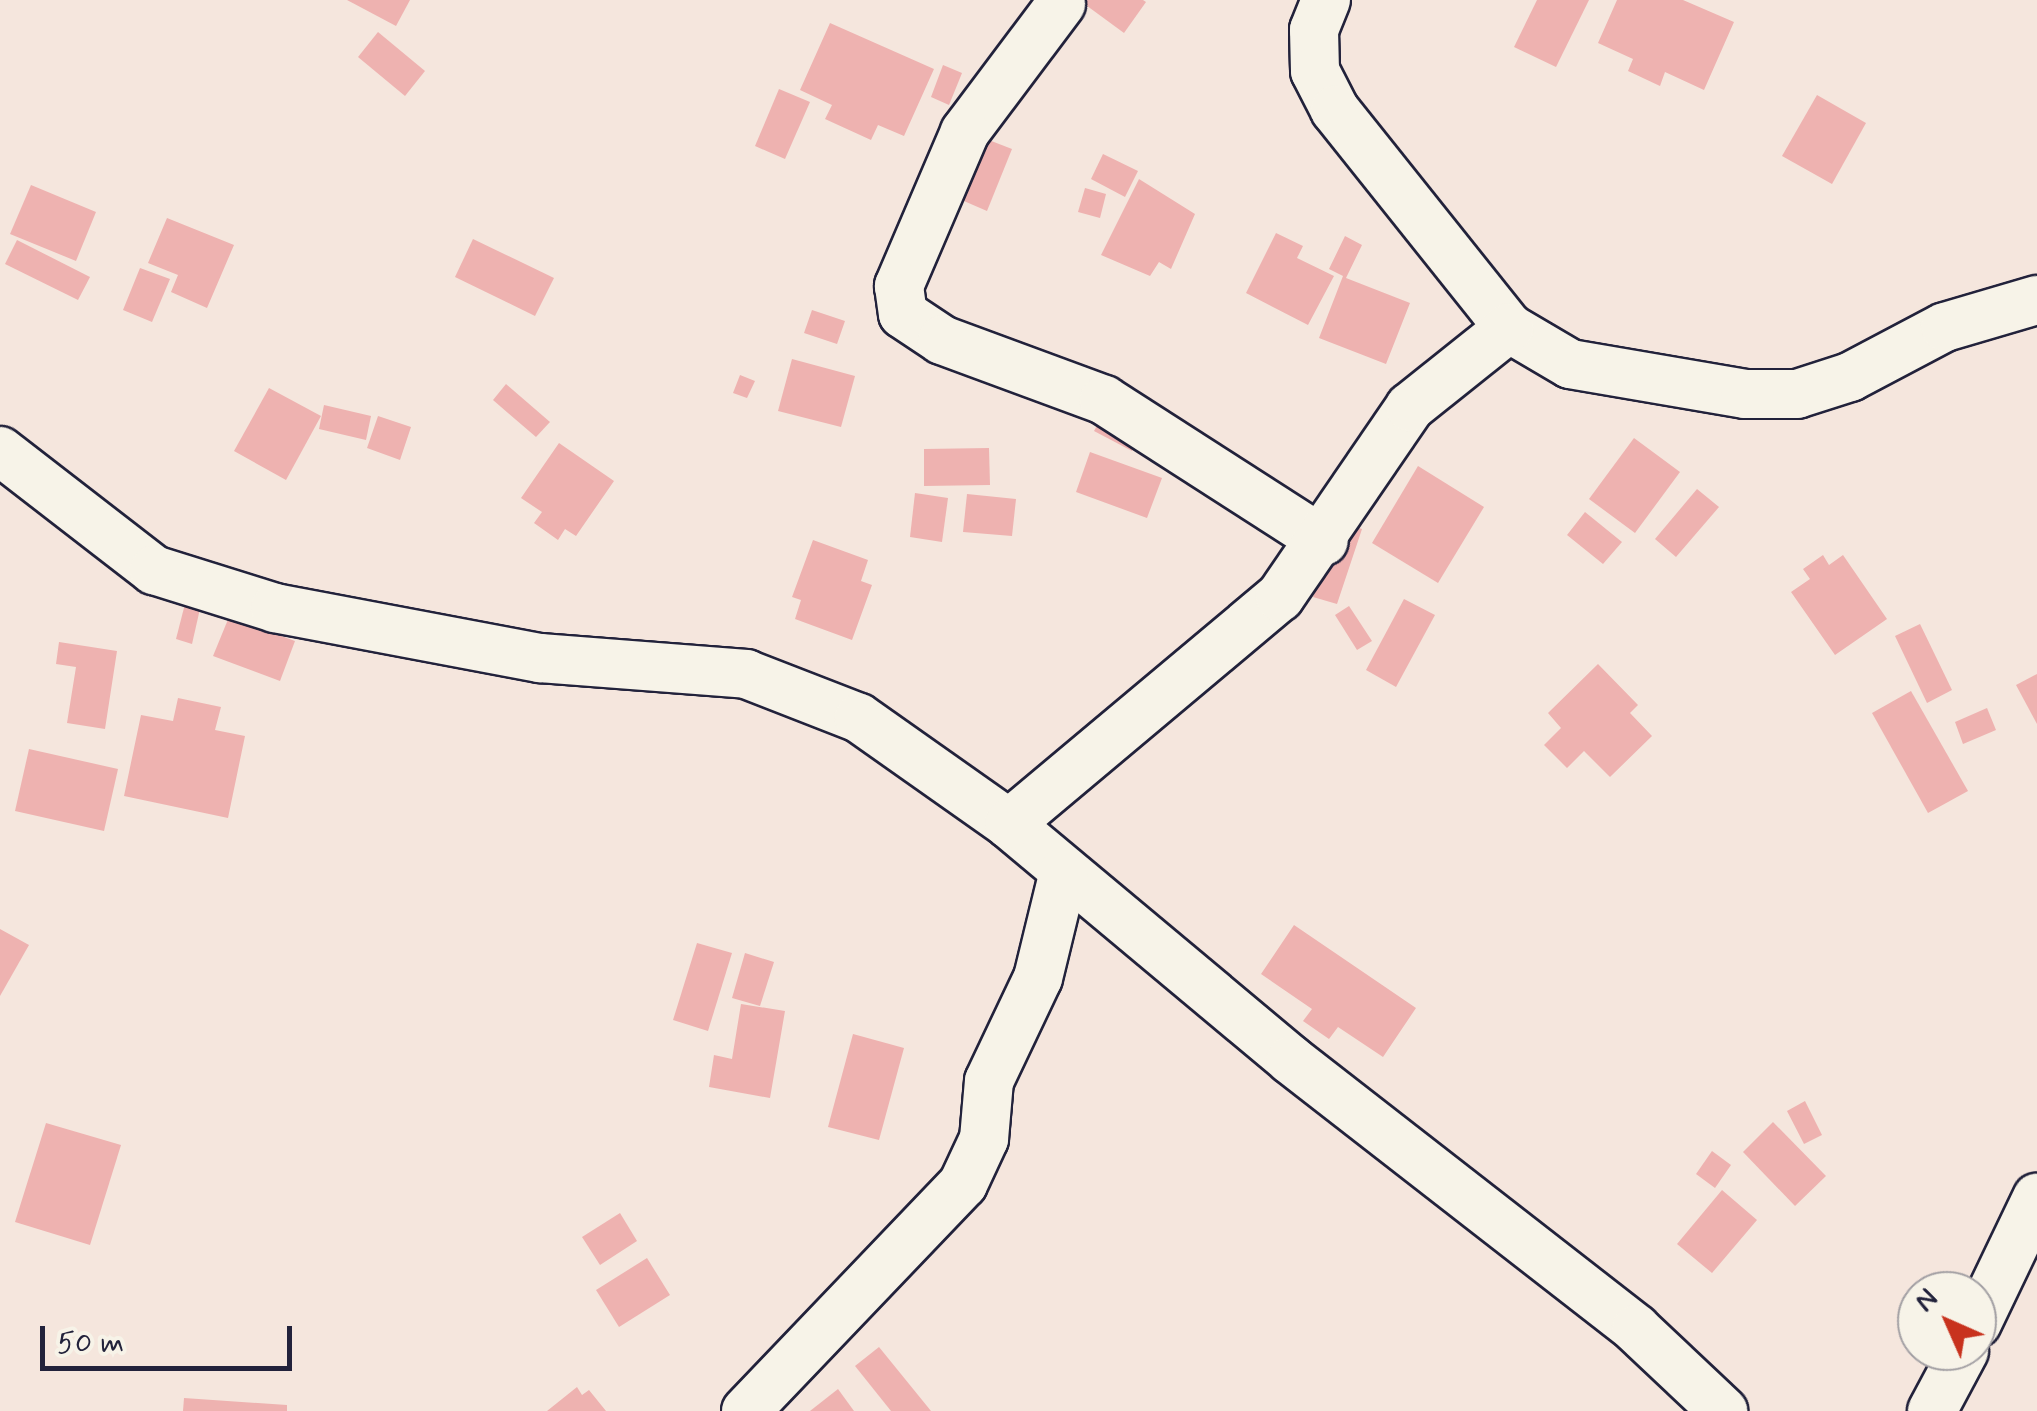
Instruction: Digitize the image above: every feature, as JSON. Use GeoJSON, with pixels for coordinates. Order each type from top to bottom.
{"type":"FeatureCollection","features":[{"type":"Feature","properties":{"kind":"street"},"geometry":{"type":"LineString","coordinates":[[1326,0],[1314,30],[1314,71],[1335,110],[1509,328],[1570,364],[1745,394],[1797,394],[1850,377],[1945,327],[2037,300]]}},
{"type":"Feature","properties":{"kind":"street"},"geometry":{"type":"LineString","coordinates":[[1061,4],[965,132],[899,286],[903,314],[942,340],[1104,400],[1324,541]]}},
{"type":"Feature","properties":{"kind":"street"},"geometry":{"type":"LineString","coordinates":[[1009,824],[1280,597],[1324,541],[1410,407],[1509,328]]}},
{"type":"Feature","properties":{"kind":"street"},"geometry":{"type":"LineString","coordinates":[[0,451],[154,570],[275,608],[540,658],[746,674],[798,688],[859,718],[1009,824],[1636,1329],[1723,1411]]}},
{"type":"Feature","properties":{"kind":"street"},"geometry":{"type":"LineString","coordinates":[[746,1411],[963,1184],[984,1139],[989,1080],[1038,978],[1064,871]]}},
{"type":"Feature","properties":{"kind":"street"},"geometry":{"type":"LineString","coordinates":[[1997,1282],[2037,1198]]}},
{"type":"Feature","properties":{"kind":"street"},"geometry":{"type":"LineString","coordinates":[[1932,1411],[1953,1371]]}},
{"type":"Feature","properties":{"kind":"building"},"geometry":{"type":"Polygon","coordinates":[[[347,0],[410,0],[396,26],[347,0]]]}},
{"type":"Feature","properties":{"kind":"building"},"geometry":{"type":"Polygon","coordinates":[[[1079,0],[1143,0],[1146,2],[1124,33],[1079,0]]]}},
{"type":"Feature","properties":{"kind":"building"},"geometry":{"type":"Polygon","coordinates":[[[1537,0],[1589,0],[1556,67],[1514,47],[1537,0]]]}},
{"type":"Feature","properties":{"kind":"building"},"geometry":{"type":"Polygon","coordinates":[[[1617,0],[1683,0],[1734,22],[1704,90],[1665,72],[1660,86],[1628,71],[1633,59],[1598,43],[1617,0]]]}},
{"type":"Feature","properties":{"kind":"building"},"geometry":{"type":"Polygon","coordinates":[[[830,23],[934,69],[904,136],[878,125],[871,140],[825,119],[832,105],[800,90],[830,23]]]}},
{"type":"Feature","properties":{"kind":"building"},"geometry":{"type":"Polygon","coordinates":[[[378,32],[425,71],[405,96],[358,57],[378,32]]]}},
{"type":"Feature","properties":{"kind":"building"},"geometry":{"type":"Polygon","coordinates":[[[943,65],[962,73],[949,105],[931,97],[943,65]]]}},
{"type":"Feature","properties":{"kind":"building"},"geometry":{"type":"Polygon","coordinates":[[[779,89],[810,102],[785,159],[755,146],[779,89]]]}},
{"type":"Feature","properties":{"kind":"building"},"geometry":{"type":"Polygon","coordinates":[[[1817,95],[1866,123],[1832,184],[1782,156],[1817,95]]]}},
{"type":"Feature","properties":{"kind":"building"},"geometry":{"type":"Polygon","coordinates":[[[981,137],[1012,149],[987,211],[957,198],[981,137]]]}},
{"type":"Feature","properties":{"kind":"building"},"geometry":{"type":"Polygon","coordinates":[[[1103,154],[1138,171],[1125,197],[1091,179],[1103,154]]]}},
{"type":"Feature","properties":{"kind":"building"},"geometry":{"type":"Polygon","coordinates":[[[1139,179],[1195,214],[1171,269],[1159,262],[1150,276],[1101,255],[1139,179]]]}},
{"type":"Feature","properties":{"kind":"building"},"geometry":{"type":"Polygon","coordinates":[[[31,185],[96,212],[76,261],[10,234],[31,185]]]}},
{"type":"Feature","properties":{"kind":"building"},"geometry":{"type":"Polygon","coordinates":[[[1085,188],[1106,194],[1100,218],[1078,212],[1085,188]]]}},
{"type":"Feature","properties":{"kind":"building"},"geometry":{"type":"Polygon","coordinates":[[[167,218],[234,245],[207,308],[171,292],[178,275],[148,263],[167,218]]]}},
{"type":"Feature","properties":{"kind":"building"},"geometry":{"type":"Polygon","coordinates":[[[1276,233],[1303,246],[1297,258],[1334,276],[1308,325],[1246,293],[1276,233]]]}},
{"type":"Feature","properties":{"kind":"building"},"geometry":{"type":"Polygon","coordinates":[[[1345,236],[1362,245],[1346,278],[1410,303],[1386,364],[1319,338],[1343,276],[1329,269],[1345,236]]]}},
{"type":"Feature","properties":{"kind":"building"},"geometry":{"type":"Polygon","coordinates":[[[473,239],[554,278],[535,316],[455,277],[473,239]]]}},
{"type":"Feature","properties":{"kind":"building"},"geometry":{"type":"Polygon","coordinates":[[[17,240],[90,277],[78,300],[5,264],[17,240]]]}},
{"type":"Feature","properties":{"kind":"building"},"geometry":{"type":"Polygon","coordinates":[[[140,268],[170,279],[152,322],[123,310],[140,268]]]}},
{"type":"Feature","properties":{"kind":"building"},"geometry":{"type":"Polygon","coordinates":[[[812,310],[845,321],[837,344],[804,333],[812,310]]]}},
{"type":"Feature","properties":{"kind":"building"},"geometry":{"type":"Polygon","coordinates":[[[792,359],[855,376],[841,427],[778,411],[792,359]]]}},
{"type":"Feature","properties":{"kind":"building"},"geometry":{"type":"Polygon","coordinates":[[[740,375],[755,381],[747,398],[733,393],[740,375]]]}},
{"type":"Feature","properties":{"kind":"building"},"geometry":{"type":"Polygon","coordinates":[[[506,384],[550,422],[536,437],[493,400],[506,384]]]}},
{"type":"Feature","properties":{"kind":"building"},"geometry":{"type":"Polygon","coordinates":[[[269,388],[321,416],[286,480],[234,451],[269,388]]]}},
{"type":"Feature","properties":{"kind":"building"},"geometry":{"type":"Polygon","coordinates":[[[324,405],[371,416],[366,440],[319,429],[324,405]]]}},
{"type":"Feature","properties":{"kind":"building"},"geometry":{"type":"Polygon","coordinates":[[[1108,406],[1145,426],[1132,451],[1094,431],[1108,406]]]}},
{"type":"Feature","properties":{"kind":"building"},"geometry":{"type":"Polygon","coordinates":[[[378,416],[411,427],[400,460],[367,448],[378,416]]]}},
{"type":"Feature","properties":{"kind":"building"},"geometry":{"type":"Polygon","coordinates":[[[1634,438],[1680,472],[1635,533],[1589,499],[1634,438]]]}},
{"type":"Feature","properties":{"kind":"building"},"geometry":{"type":"Polygon","coordinates":[[[559,443],[614,481],[576,536],[565,529],[558,540],[534,523],[542,512],[521,498],[559,443]]]}},
{"type":"Feature","properties":{"kind":"building"},"geometry":{"type":"Polygon","coordinates":[[[989,448],[990,485],[924,486],[924,449],[989,448]]]}},
{"type":"Feature","properties":{"kind":"building"},"geometry":{"type":"Polygon","coordinates":[[[1090,452],[1162,478],[1147,518],[1076,492],[1090,452]]]}},
{"type":"Feature","properties":{"kind":"building"},"geometry":{"type":"Polygon","coordinates":[[[1418,466],[1484,507],[1438,583],[1372,543],[1418,466]]]}},
{"type":"Feature","properties":{"kind":"building"},"geometry":{"type":"Polygon","coordinates":[[[1697,489],[1719,507],[1676,557],[1655,539],[1697,489]]]}},
{"type":"Feature","properties":{"kind":"building"},"geometry":{"type":"Polygon","coordinates":[[[915,493],[948,498],[942,542],[910,537],[915,493]]]}},
{"type":"Feature","properties":{"kind":"building"},"geometry":{"type":"Polygon","coordinates":[[[967,494],[1016,499],[1012,536],[963,532],[967,494]]]}},
{"type":"Feature","properties":{"kind":"building"},"geometry":{"type":"Polygon","coordinates":[[[1585,512],[1622,542],[1603,564],[1567,535],[1585,512]]]}},
{"type":"Feature","properties":{"kind":"building"},"geometry":{"type":"Polygon","coordinates":[[[1339,522],[1362,529],[1337,604],[1313,597],[1339,522]]]}},
{"type":"Feature","properties":{"kind":"building"},"geometry":{"type":"Polygon","coordinates":[[[813,540],[868,560],[861,581],[872,585],[852,640],[795,619],[801,600],[792,597],[813,540]]]}},
{"type":"Feature","properties":{"kind":"building"},"geometry":{"type":"Polygon","coordinates":[[[1823,555],[1829,565],[1843,555],[1887,619],[1835,655],[1791,592],[1810,579],[1803,569],[1823,555]]]}},
{"type":"Feature","properties":{"kind":"building"},"geometry":{"type":"Polygon","coordinates":[[[187,596],[202,600],[192,644],[176,639],[187,596]]]}},
{"type":"Feature","properties":{"kind":"building"},"geometry":{"type":"Polygon","coordinates":[[[1404,599],[1435,615],[1396,687],[1366,670],[1404,599]]]}},
{"type":"Feature","properties":{"kind":"building"},"geometry":{"type":"Polygon","coordinates":[[[1349,606],[1372,641],[1357,650],[1335,615],[1349,606]]]}},
{"type":"Feature","properties":{"kind":"building"},"geometry":{"type":"Polygon","coordinates":[[[229,617],[295,641],[280,681],[213,656],[229,617]]]}},
{"type":"Feature","properties":{"kind":"building"},"geometry":{"type":"Polygon","coordinates":[[[1920,624],[1952,690],[1927,703],[1895,636],[1920,624]]]}},
{"type":"Feature","properties":{"kind":"building"},"geometry":{"type":"Polygon","coordinates":[[[59,642],[117,651],[105,729],[67,723],[76,667],[56,664],[59,642]]]}},
{"type":"Feature","properties":{"kind":"building"},"geometry":{"type":"Polygon","coordinates":[[[1598,664],[1638,705],[1630,713],[1652,736],[1610,777],[1584,751],[1567,768],[1544,745],[1561,728],[1548,713],[1598,664]]]}},
{"type":"Feature","properties":{"kind":"building"},"geometry":{"type":"Polygon","coordinates":[[[2037,674],[2037,724],[2016,685],[2037,674]]]}},
{"type":"Feature","properties":{"kind":"building"},"geometry":{"type":"Polygon","coordinates":[[[1911,691],[1968,791],[1928,813],[1872,713],[1911,691]]]}},
{"type":"Feature","properties":{"kind":"building"},"geometry":{"type":"Polygon","coordinates":[[[178,698],[221,707],[215,730],[245,736],[228,818],[124,796],[141,715],[173,721],[178,698]]]}},
{"type":"Feature","properties":{"kind":"building"},"geometry":{"type":"Polygon","coordinates":[[[1987,708],[1996,730],[1963,744],[1955,722],[1987,708]]]}},
{"type":"Feature","properties":{"kind":"building"},"geometry":{"type":"Polygon","coordinates":[[[29,749],[118,769],[104,831],[15,811],[29,749]]]}},
{"type":"Feature","properties":{"kind":"building"},"geometry":{"type":"Polygon","coordinates":[[[1294,925],[1416,1008],[1383,1057],[1338,1027],[1329,1039],[1303,1021],[1312,1009],[1261,974],[1294,925]]]}},
{"type":"Feature","properties":{"kind":"building"},"geometry":{"type":"Polygon","coordinates":[[[0,929],[29,945],[0,996],[0,929]]]}},
{"type":"Feature","properties":{"kind":"building"},"geometry":{"type":"Polygon","coordinates":[[[697,943],[732,953],[708,1031],[673,1020],[697,943]]]}},
{"type":"Feature","properties":{"kind":"building"},"geometry":{"type":"Polygon","coordinates":[[[745,953],[774,962],[760,1006],[732,998],[745,953]]]}},
{"type":"Feature","properties":{"kind":"building"},"geometry":{"type":"Polygon","coordinates":[[[741,1004],[785,1011],[770,1098],[709,1087],[714,1055],[732,1059],[741,1004]]]}},
{"type":"Feature","properties":{"kind":"building"},"geometry":{"type":"Polygon","coordinates":[[[853,1034],[904,1048],[879,1140],[828,1127],[853,1034]]]}},
{"type":"Feature","properties":{"kind":"building"},"geometry":{"type":"Polygon","coordinates":[[[1805,1101],[1822,1135],[1804,1144],[1787,1111],[1805,1101]]]}},
{"type":"Feature","properties":{"kind":"building"},"geometry":{"type":"Polygon","coordinates":[[[1773,1122],[1826,1176],[1795,1206],[1743,1152],[1773,1122]]]}},
{"type":"Feature","properties":{"kind":"building"},"geometry":{"type":"Polygon","coordinates":[[[46,1123],[121,1145],[90,1245],[15,1222],[46,1123]]]}},
{"type":"Feature","properties":{"kind":"building"},"geometry":{"type":"Polygon","coordinates":[[[1712,1151],[1731,1165],[1715,1188],[1696,1174],[1712,1151]]]}},
{"type":"Feature","properties":{"kind":"building"},"geometry":{"type":"Polygon","coordinates":[[[1722,1190],[1757,1220],[1712,1273],[1677,1244],[1722,1190]]]}},
{"type":"Feature","properties":{"kind":"building"},"geometry":{"type":"Polygon","coordinates":[[[620,1213],[637,1241],[600,1265],[582,1237],[620,1213]]]}},
{"type":"Feature","properties":{"kind":"building"},"geometry":{"type":"Polygon","coordinates":[[[647,1258],[670,1295],[619,1327],[596,1290],[647,1258]]]}},
{"type":"Feature","properties":{"kind":"building"},"geometry":{"type":"Polygon","coordinates":[[[879,1347],[931,1411],[891,1411],[855,1366],[879,1347]]]}},
{"type":"Feature","properties":{"kind":"building"},"geometry":{"type":"Polygon","coordinates":[[[577,1387],[582,1395],[589,1390],[606,1411],[547,1411],[577,1387]]]}},
{"type":"Feature","properties":{"kind":"building"},"geometry":{"type":"Polygon","coordinates":[[[838,1389],[854,1411],[810,1411],[838,1389]]]}},
{"type":"Feature","properties":{"kind":"building"},"geometry":{"type":"Polygon","coordinates":[[[184,1398],[287,1405],[287,1411],[183,1411],[184,1398]]]}}]}
